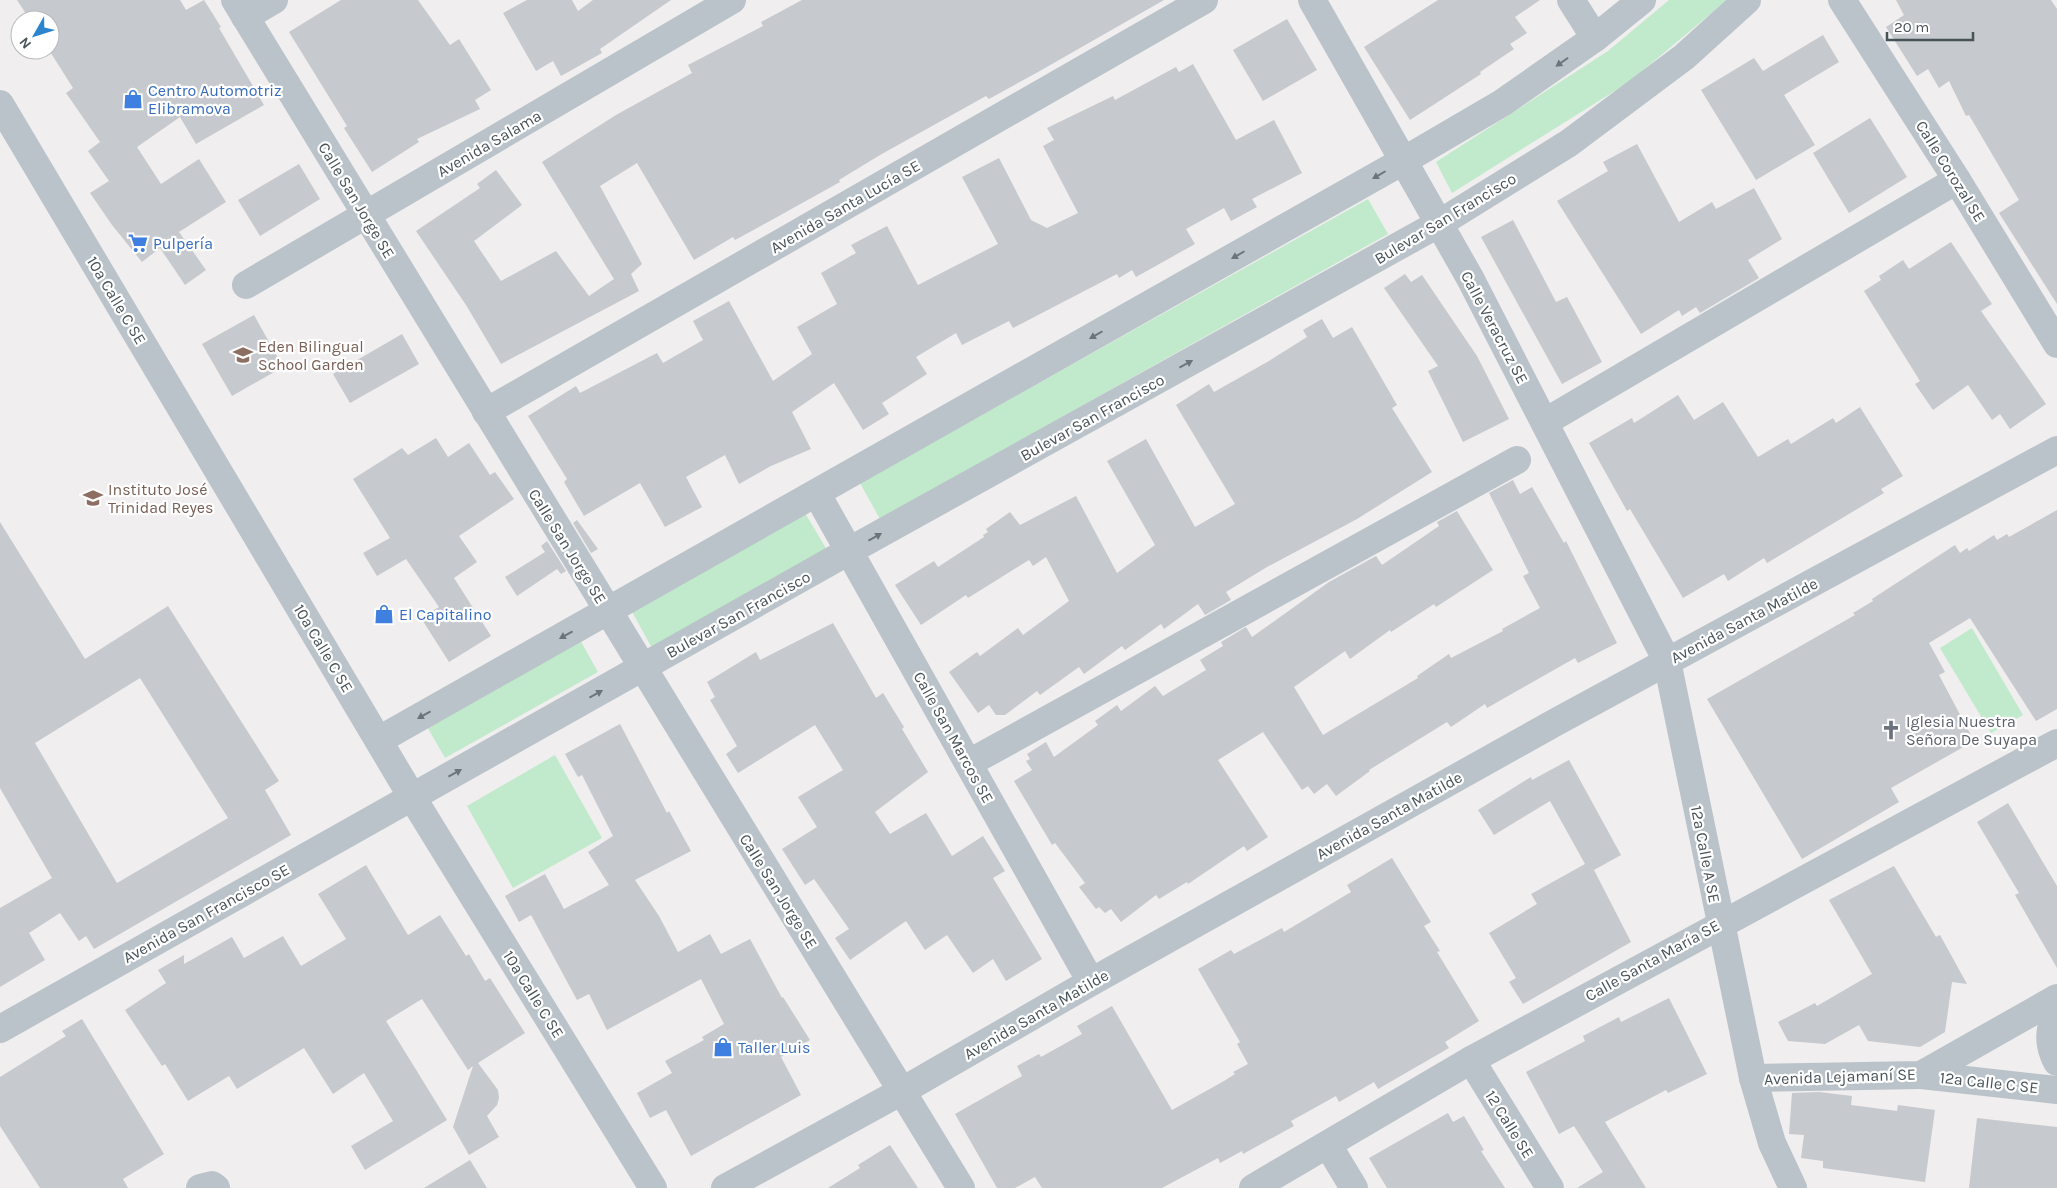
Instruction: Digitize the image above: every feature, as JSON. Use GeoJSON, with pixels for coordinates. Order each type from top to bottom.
{"type":"FeatureCollection","features":[{"type":"Feature","properties":{"kind":"street"},"geometry":{"type":"LineString","coordinates":[[240,8],[274,0]]}},
{"type":"Feature","properties":{"kind":"street","name":"Avenida Salama"},"geometry":{"type":"LineString","coordinates":[[246,285],[732,0]]}},
{"type":"Feature","properties":{"kind":"street","name":"Avenida Santa Lucía SE"},"geometry":{"type":"LineString","coordinates":[[486,412],[1204,0]]}},
{"type":"Feature","properties":{"kind":"street","name":"Calle Veracruz SE"},"geometry":{"type":"LineString","coordinates":[[1312,0],[1440,223],[1545,422],[1667,661]]}},
{"type":"Feature","properties":{"kind":"street"},"geometry":{"type":"LineString","coordinates":[[1571,0],[1595,38]]}},
{"type":"Feature","properties":{"kind":"street"},"geometry":{"type":"LineString","coordinates":[[379,740],[1404,161],[1502,103],[1595,38],[1642,0]]}},
{"type":"Feature","properties":{"kind":"street","name":"Bulevar San Francisco"},"geometry":{"type":"LineString","coordinates":[[412,797],[849,551],[1440,223],[1569,143],[1684,57],[1747,0]]}},
{"type":"Feature","properties":{"kind":"street","name":"Calle Corozal SE"},"geometry":{"type":"LineString","coordinates":[[1842,0],[1958,180],[2057,344]]}},
{"type":"Feature","properties":{"kind":"street","name":"Calle San Jorge SE"},"geometry":{"type":"LineString","coordinates":[[240,8],[961,1188]]}},
{"type":"Feature","properties":{"kind":"street","name":"10a Calle C SE"},"geometry":{"type":"LineString","coordinates":[[0,104],[412,797],[653,1188]]}},
{"type":"Feature","properties":{"kind":"street"},"geometry":{"type":"LineString","coordinates":[[1545,422],[1958,180]]}},
{"type":"Feature","properties":{"kind":"street","name":"Avenida Santa Matilde"},"geometry":{"type":"LineString","coordinates":[[725,1188],[902,1091],[1091,982],[1667,661],[2057,450]]}},
{"type":"Feature","properties":{"kind":"street"},"geometry":{"type":"LineString","coordinates":[[969,763],[1517,460]]}},
{"type":"Feature","properties":{"kind":"street","name":"Calle San Marcos SE"},"geometry":{"type":"LineString","coordinates":[[817,494],[1091,982]]}},
{"type":"Feature","properties":{"kind":"street","name":"12a Calle A SE"},"geometry":{"type":"LineString","coordinates":[[1667,661],[1753,1078],[1772,1143],[1793,1188]]}},
{"type":"Feature","properties":{"kind":"street","name":"Calle Santa María SE"},"geometry":{"type":"LineString","coordinates":[[1253,1188],[1471,1060],[1720,923],[2057,742]]}},
{"type":"Feature","properties":{"kind":"street","name":"Avenida San Francisco SE"},"geometry":{"type":"LineString","coordinates":[[0,1029],[412,797]]}},
{"type":"Feature","properties":{"kind":"street","name":"Avenida Lejamaní SE"},"geometry":{"type":"LineString","coordinates":[[1753,1078],[1921,1075],[2057,998]]}},
{"type":"Feature","properties":{"kind":"street"},"geometry":{"type":"LineString","coordinates":[[2057,1010],[2049,1036],[2051,1050],[2057,1062]]}},
{"type":"Feature","properties":{"kind":"street","name":"12 Calle SE"},"geometry":{"type":"LineString","coordinates":[[1471,1060],[1550,1188]]}},
{"type":"Feature","properties":{"kind":"street","name":"12a Calle C SE"},"geometry":{"type":"LineString","coordinates":[[1921,1075],[2057,1090]]}},
{"type":"Feature","properties":{"kind":"street"},"geometry":{"type":"LineString","coordinates":[[1328,1144],[1354,1188]]}},
{"type":"Feature","properties":{"kind":"green space"},"geometry":{"type":"Polygon","coordinates":[[[1669,0],[1727,0],[1629,82],[1452,193],[1436,162],[1608,51],[1669,0]]]}},
{"type":"Feature","properties":{"kind":"green space"},"geometry":{"type":"Polygon","coordinates":[[[1368,199],[1388,234],[880,519],[860,483],[1368,199]]]}},
{"type":"Feature","properties":{"kind":"green space"},"geometry":{"type":"Polygon","coordinates":[[[805,513],[827,550],[652,648],[631,610],[805,513]]]}},
{"type":"Feature","properties":{"kind":"green space"},"geometry":{"type":"Polygon","coordinates":[[[1972,628],[2023,715],[1991,733],[1940,648],[1972,628]]]}},
{"type":"Feature","properties":{"kind":"green space"},"geometry":{"type":"Polygon","coordinates":[[[580,640],[598,672],[445,758],[426,725],[580,640]]]}},
{"type":"Feature","properties":{"kind":"green space"},"geometry":{"type":"Polygon","coordinates":[[[555,755],[602,838],[513,888],[467,806],[555,755]]]}},
{"type":"Feature","properties":{"kind":"building"},"geometry":{"type":"Polygon","coordinates":[[[17,0],[180,0],[186,10],[204,0],[221,27],[219,28],[264,105],[196,144],[180,117],[137,147],[161,184],[199,159],[226,202],[179,232],[206,270],[185,285],[160,248],[142,262],[112,225],[90,193],[109,181],[88,151],[100,142],[66,93],[73,88],[55,60],[60,60],[60,10],[24,10],[17,0]]]}},
{"type":"Feature","properties":{"kind":"building"},"geometry":{"type":"Polygon","coordinates":[[[341,0],[418,0],[450,45],[459,39],[491,90],[475,100],[480,109],[417,139],[419,142],[372,172],[344,128],[347,126],[289,32],[341,0]]]}},
{"type":"Feature","properties":{"kind":"building"},"geometry":{"type":"Polygon","coordinates":[[[527,0],[572,0],[578,11],[593,0],[671,0],[600,49],[602,53],[561,76],[553,61],[536,71],[503,13],[527,0]]]}},
{"type":"Feature","properties":{"kind":"building"},"geometry":{"type":"Polygon","coordinates":[[[802,0],[1164,0],[989,99],[986,96],[880,155],[839,180],[840,182],[768,222],[735,240],[733,237],[694,260],[637,163],[600,186],[642,264],[631,274],[639,291],[501,364],[466,305],[416,231],[480,188],[477,184],[496,170],[522,205],[474,241],[501,281],[556,251],[589,296],[614,279],[542,162],[616,115],[692,73],[688,65],[763,26],[761,22],[802,0]]]}},
{"type":"Feature","properties":{"kind":"building"},"geometry":{"type":"Polygon","coordinates":[[[1438,0],[1540,0],[1515,17],[1527,33],[1510,44],[1514,49],[1480,72],[1481,74],[1410,120],[1364,47],[1438,0]]]}},
{"type":"Feature","properties":{"kind":"building"},"geometry":{"type":"Polygon","coordinates":[[[1896,0],[2051,0],[2057,9],[2057,304],[1999,213],[2019,200],[1969,115],[1966,116],[1949,81],[1939,88],[1928,69],[1917,76],[1886,27],[1904,15],[1896,0]]]}},
{"type":"Feature","properties":{"kind":"building"},"geometry":{"type":"Polygon","coordinates":[[[1287,19],[1317,70],[1263,101],[1233,50],[1287,19]]]}},
{"type":"Feature","properties":{"kind":"building"},"geometry":{"type":"Polygon","coordinates":[[[1823,35],[1839,62],[1784,95],[1815,145],[1756,180],[1701,90],[1754,58],[1763,71],[1823,35]]]}},
{"type":"Feature","properties":{"kind":"building"},"geometry":{"type":"Polygon","coordinates":[[[1193,64],[1236,140],[1274,120],[1302,173],[1252,199],[1257,207],[1231,221],[1224,208],[1186,229],[1195,244],[1136,277],[1132,270],[1119,278],[1117,274],[1013,328],[1009,321],[962,345],[956,333],[916,357],[927,374],[882,403],[889,414],[863,430],[834,383],[792,412],[811,449],[771,466],[739,484],[725,455],[686,477],[702,507],[665,527],[640,483],[584,516],[564,482],[567,479],[528,416],[576,386],[580,393],[657,353],[663,363],[703,340],[693,321],[729,301],[773,381],[812,354],[797,327],[837,304],[821,273],[856,253],[851,245],[887,226],[918,285],[998,244],[962,177],[999,158],[1031,220],[1047,228],[1078,213],[1043,146],[1054,140],[1047,128],[1113,96],[1115,100],[1176,67],[1179,72],[1193,64]]]}},
{"type":"Feature","properties":{"kind":"building"},"geometry":{"type":"Polygon","coordinates":[[[1870,118],[1907,177],[1849,213],[1813,153],[1870,118]]]}},
{"type":"Feature","properties":{"kind":"building"},"geometry":{"type":"Polygon","coordinates":[[[1637,144],[1679,222],[1712,202],[1716,209],[1754,188],[1782,239],[1748,260],[1759,278],[1700,313],[1696,307],[1682,316],[1679,310],[1641,334],[1557,201],[1608,171],[1603,162],[1637,144]]]}},
{"type":"Feature","properties":{"kind":"building"},"geometry":{"type":"Polygon","coordinates":[[[299,164],[320,199],[260,236],[238,200],[299,164]]]}},
{"type":"Feature","properties":{"kind":"building"},"geometry":{"type":"Polygon","coordinates":[[[1513,220],[1556,302],[1567,297],[1602,362],[1562,384],[1481,237],[1513,220]]]}},
{"type":"Feature","properties":{"kind":"building"},"geometry":{"type":"Polygon","coordinates":[[[1951,242],[1992,304],[1981,311],[2046,404],[2010,429],[2000,414],[1992,420],[1968,385],[1933,410],[1915,384],[1920,381],[1864,291],[1881,280],[1879,276],[1903,260],[1909,269],[1951,242]]]}},
{"type":"Feature","properties":{"kind":"building"},"geometry":{"type":"Polygon","coordinates":[[[1405,274],[1411,282],[1422,275],[1477,356],[1509,419],[1463,442],[1428,371],[1438,366],[1384,288],[1405,274]]]}},
{"type":"Feature","properties":{"kind":"building","name":"Eden Bilingual School Garden"},"geometry":{"type":"Polygon","coordinates":[[[254,315],[283,367],[232,396],[202,344],[254,315]]]}},
{"type":"Feature","properties":{"kind":"building"},"geometry":{"type":"Polygon","coordinates":[[[1322,319],[1333,338],[1352,327],[1397,405],[1392,408],[1432,472],[1357,519],[1267,567],[1226,592],[1231,600],[1205,615],[1198,604],[1164,629],[1161,624],[1125,650],[1122,646],[1084,674],[1079,667],[1040,695],[1037,691],[1005,715],[996,715],[989,705],[978,713],[949,672],[977,652],[980,656],[1018,628],[1023,635],[1069,601],[1046,557],[1033,566],[1029,560],[968,598],[966,595],[921,625],[895,585],[934,561],[938,567],[984,537],[983,535],[988,532],[986,529],[1010,512],[1020,525],[1076,496],[1117,573],[1155,545],[1107,461],[1146,439],[1195,527],[1235,504],[1176,405],[1209,384],[1214,392],[1269,361],[1307,337],[1303,330],[1322,319]]]}},
{"type":"Feature","properties":{"kind":"building"},"geometry":{"type":"Polygon","coordinates":[[[402,334],[419,364],[350,403],[333,374],[402,334]]]}},
{"type":"Feature","properties":{"kind":"building"},"geometry":{"type":"Polygon","coordinates":[[[1678,395],[1694,420],[1723,402],[1758,457],[1788,439],[1791,444],[1833,418],[1836,423],[1860,407],[1903,476],[1881,489],[1884,493],[1767,563],[1764,558],[1728,581],[1724,574],[1683,598],[1630,509],[1627,511],[1589,443],[1632,418],[1634,423],[1678,395]]]}},
{"type":"Feature","properties":{"kind":"building"},"geometry":{"type":"Polygon","coordinates":[[[436,438],[448,457],[469,443],[490,475],[495,472],[514,499],[459,536],[477,562],[454,578],[491,636],[449,662],[421,618],[439,607],[406,559],[377,576],[363,553],[390,538],[353,479],[402,448],[408,455],[436,438]]]}},
{"type":"Feature","properties":{"kind":"building"},"geometry":{"type":"Polygon","coordinates":[[[1513,480],[1520,494],[1532,487],[1564,543],[1566,541],[1617,643],[1578,663],[1575,658],[1487,708],[1485,704],[1451,727],[1447,722],[1369,770],[1336,796],[1327,784],[1314,794],[1308,786],[1302,790],[1263,732],[1218,760],[1268,837],[1247,851],[1244,846],[1188,884],[1187,882],[1159,899],[1156,895],[1121,922],[1111,909],[1105,913],[1099,907],[1096,909],[1079,887],[1085,883],[1055,843],[1052,845],[1014,781],[1032,770],[1026,761],[1030,759],[1027,754],[1046,742],[1054,757],[1098,725],[1095,721],[1117,705],[1121,711],[1155,686],[1163,696],[1206,670],[1200,660],[1223,646],[1221,642],[1246,627],[1252,637],[1329,582],[1376,556],[1382,565],[1439,526],[1437,522],[1457,511],[1493,570],[1436,607],[1434,604],[1391,632],[1390,630],[1350,659],[1345,651],[1294,687],[1323,735],[1418,678],[1417,676],[1449,654],[1451,658],[1503,631],[1502,629],[1540,608],[1523,576],[1529,573],[1489,493],[1513,480]]]}},
{"type":"Feature","properties":{"kind":"building"},"geometry":{"type":"Polygon","coordinates":[[[2057,510],[2057,709],[2036,721],[1970,618],[1929,643],[1945,672],[1939,675],[1974,741],[1891,788],[1899,802],[1802,859],[1707,699],[1855,615],[1853,613],[1873,601],[1872,599],[1955,545],[1960,553],[1967,548],[1969,551],[1994,535],[1997,540],[2007,534],[2009,537],[2057,510]]]}},
{"type":"Feature","properties":{"kind":"building"},"geometry":{"type":"Polygon","coordinates":[[[577,520],[598,549],[591,553],[573,523],[577,520]]]}},
{"type":"Feature","properties":{"kind":"building"},"geometry":{"type":"Polygon","coordinates":[[[0,522],[85,659],[168,606],[279,781],[265,790],[291,835],[94,949],[86,936],[79,941],[60,913],[29,933],[45,960],[0,987],[0,908],[52,878],[0,788],[0,522]],[[140,678],[35,743],[117,883],[228,818],[140,678]]]}},
{"type":"Feature","properties":{"kind":"building"},"geometry":{"type":"Polygon","coordinates":[[[547,541],[566,571],[561,574],[557,569],[517,596],[505,577],[545,552],[541,546],[547,541]]]}},
{"type":"Feature","properties":{"kind":"building"},"geometry":{"type":"Polygon","coordinates":[[[833,623],[876,698],[883,693],[928,772],[875,812],[890,834],[926,813],[952,856],[983,836],[1005,871],[993,878],[1042,959],[1006,981],[993,959],[973,973],[947,935],[925,950],[906,921],[850,960],[835,938],[849,929],[814,879],[805,885],[782,849],[817,827],[798,797],[843,770],[815,725],[738,773],[726,754],[737,746],[710,700],[715,697],[707,682],[756,652],[760,660],[833,623]]]}},
{"type":"Feature","properties":{"kind":"building"},"geometry":{"type":"Polygon","coordinates":[[[620,724],[667,813],[669,811],[691,851],[635,880],[659,916],[678,952],[710,934],[721,954],[750,939],[782,998],[810,1040],[781,1057],[801,1095],[691,1156],[666,1110],[650,1118],[637,1093],[672,1073],[665,1061],[704,1040],[702,1037],[724,1024],[701,979],[607,1030],[589,994],[577,1000],[531,915],[519,922],[505,896],[545,874],[564,909],[609,885],[588,852],[613,836],[582,775],[578,777],[565,754],[620,724]]]}},
{"type":"Feature","properties":{"kind":"building"},"geometry":{"type":"Polygon","coordinates":[[[1569,760],[1621,855],[1594,870],[1631,942],[1523,1004],[1509,982],[1516,978],[1489,933],[1537,904],[1531,894],[1585,864],[1550,801],[1494,835],[1478,810],[1531,777],[1532,780],[1569,760]]]}},
{"type":"Feature","properties":{"kind":"building"},"geometry":{"type":"Polygon","coordinates":[[[2008,803],[2057,886],[2057,968],[2015,895],[2019,893],[1977,822],[2008,803]]]}},
{"type":"Feature","properties":{"kind":"building"},"geometry":{"type":"Polygon","coordinates":[[[1392,858],[1431,922],[1424,926],[1440,951],[1437,952],[1479,1021],[1445,1042],[1449,1048],[1378,1089],[1374,1082],[1339,1102],[1336,1096],[1291,1121],[1294,1126],[1243,1154],[1242,1151],[1220,1163],[1218,1158],[1162,1188],[1042,1188],[1035,1177],[1015,1188],[997,1188],[955,1114],[1022,1076],[1017,1066],[1039,1054],[1041,1057],[1082,1034],[1077,1026],[1112,1006],[1172,1110],[1224,1081],[1235,1074],[1233,1072],[1248,1064],[1237,1044],[1240,1042],[1198,969],[1231,950],[1234,954],[1282,928],[1284,932],[1351,892],[1347,885],[1392,858]]]}},
{"type":"Feature","properties":{"kind":"building"},"geometry":{"type":"Polygon","coordinates":[[[366,865],[408,935],[440,915],[466,956],[469,954],[485,981],[490,978],[525,1033],[478,1063],[498,1090],[499,1098],[497,1105],[487,1116],[499,1137],[469,1155],[453,1127],[473,1066],[468,1070],[422,999],[386,1021],[447,1120],[365,1170],[351,1146],[393,1121],[364,1073],[333,1094],[304,1048],[237,1089],[229,1076],[188,1101],[165,1064],[162,1066],[125,1010],[166,983],[158,970],[184,955],[184,964],[232,937],[244,958],[283,936],[301,966],[346,939],[318,894],[366,865]]]}},
{"type":"Feature","properties":{"kind":"building"},"geometry":{"type":"Polygon","coordinates":[[[1894,866],[1936,937],[1940,935],[1967,984],[1952,982],[1945,1032],[1920,1047],[1868,1041],[1859,1025],[1825,1044],[1788,1041],[1778,1022],[1815,1003],[1817,1006],[1872,974],[1829,900],[1894,866]]]}},
{"type":"Feature","properties":{"kind":"building"},"geometry":{"type":"Polygon","coordinates":[[[1669,998],[1707,1074],[1668,1093],[1666,1090],[1605,1122],[1646,1188],[1577,1188],[1603,1172],[1574,1126],[1559,1134],[1526,1072],[1585,1041],[1583,1036],[1619,1017],[1621,1022],[1669,998]]]}},
{"type":"Feature","properties":{"kind":"building"},"geometry":{"type":"Polygon","coordinates":[[[82,1019],[164,1154],[123,1179],[128,1188],[40,1188],[0,1126],[0,1077],[66,1036],[62,1031],[82,1019]]]}},
{"type":"Feature","properties":{"kind":"building"},"geometry":{"type":"Polygon","coordinates":[[[1819,1092],[1852,1096],[1851,1105],[1897,1111],[1898,1105],[1935,1110],[1925,1182],[1823,1168],[1823,1161],[1801,1158],[1804,1135],[1789,1134],[1792,1093],[1819,1092]]]}},
{"type":"Feature","properties":{"kind":"building"},"geometry":{"type":"Polygon","coordinates":[[[1448,1113],[1453,1122],[1464,1116],[1484,1150],[1481,1151],[1505,1188],[1387,1188],[1369,1158],[1448,1113]]]}},
{"type":"Feature","properties":{"kind":"building"},"geometry":{"type":"Polygon","coordinates":[[[1977,1118],[2057,1127],[2057,1188],[1969,1188],[1977,1118]]]}},
{"type":"Feature","properties":{"kind":"building"},"geometry":{"type":"Polygon","coordinates":[[[890,1145],[918,1188],[828,1188],[860,1168],[858,1165],[890,1145]]]}},
{"type":"Feature","properties":{"kind":"building"},"geometry":{"type":"Polygon","coordinates":[[[470,1160],[487,1188],[424,1188],[470,1160]]]}},
{"type":"Feature","properties":{"kind":"place","name":"Centro Automotriz Elibramova"},"geometry":{"type":"Point","coordinates":[133,99]}},
{"type":"Feature","properties":{"kind":"place","name":"Pulpería"},"geometry":{"type":"Point","coordinates":[138,243]}},
{"type":"Feature","properties":{"kind":"place","name":"Eden Bilingual School Garden"},"geometry":{"type":"Point","coordinates":[243,355]}},
{"type":"Feature","properties":{"kind":"place","name":"Instituto José Trinidad Reyes"},"geometry":{"type":"Point","coordinates":[93,498]}},
{"type":"Feature","properties":{"kind":"place","name":"El Capitalino"},"geometry":{"type":"Point","coordinates":[384,614]}},
{"type":"Feature","properties":{"kind":"place","name":"Iglesia Nuestra Señora De Suyapa"},"geometry":{"type":"Point","coordinates":[1891,730]}},
{"type":"Feature","properties":{"kind":"place","name":"Taller Luis"},"geometry":{"type":"Point","coordinates":[723,1047]}}]}
